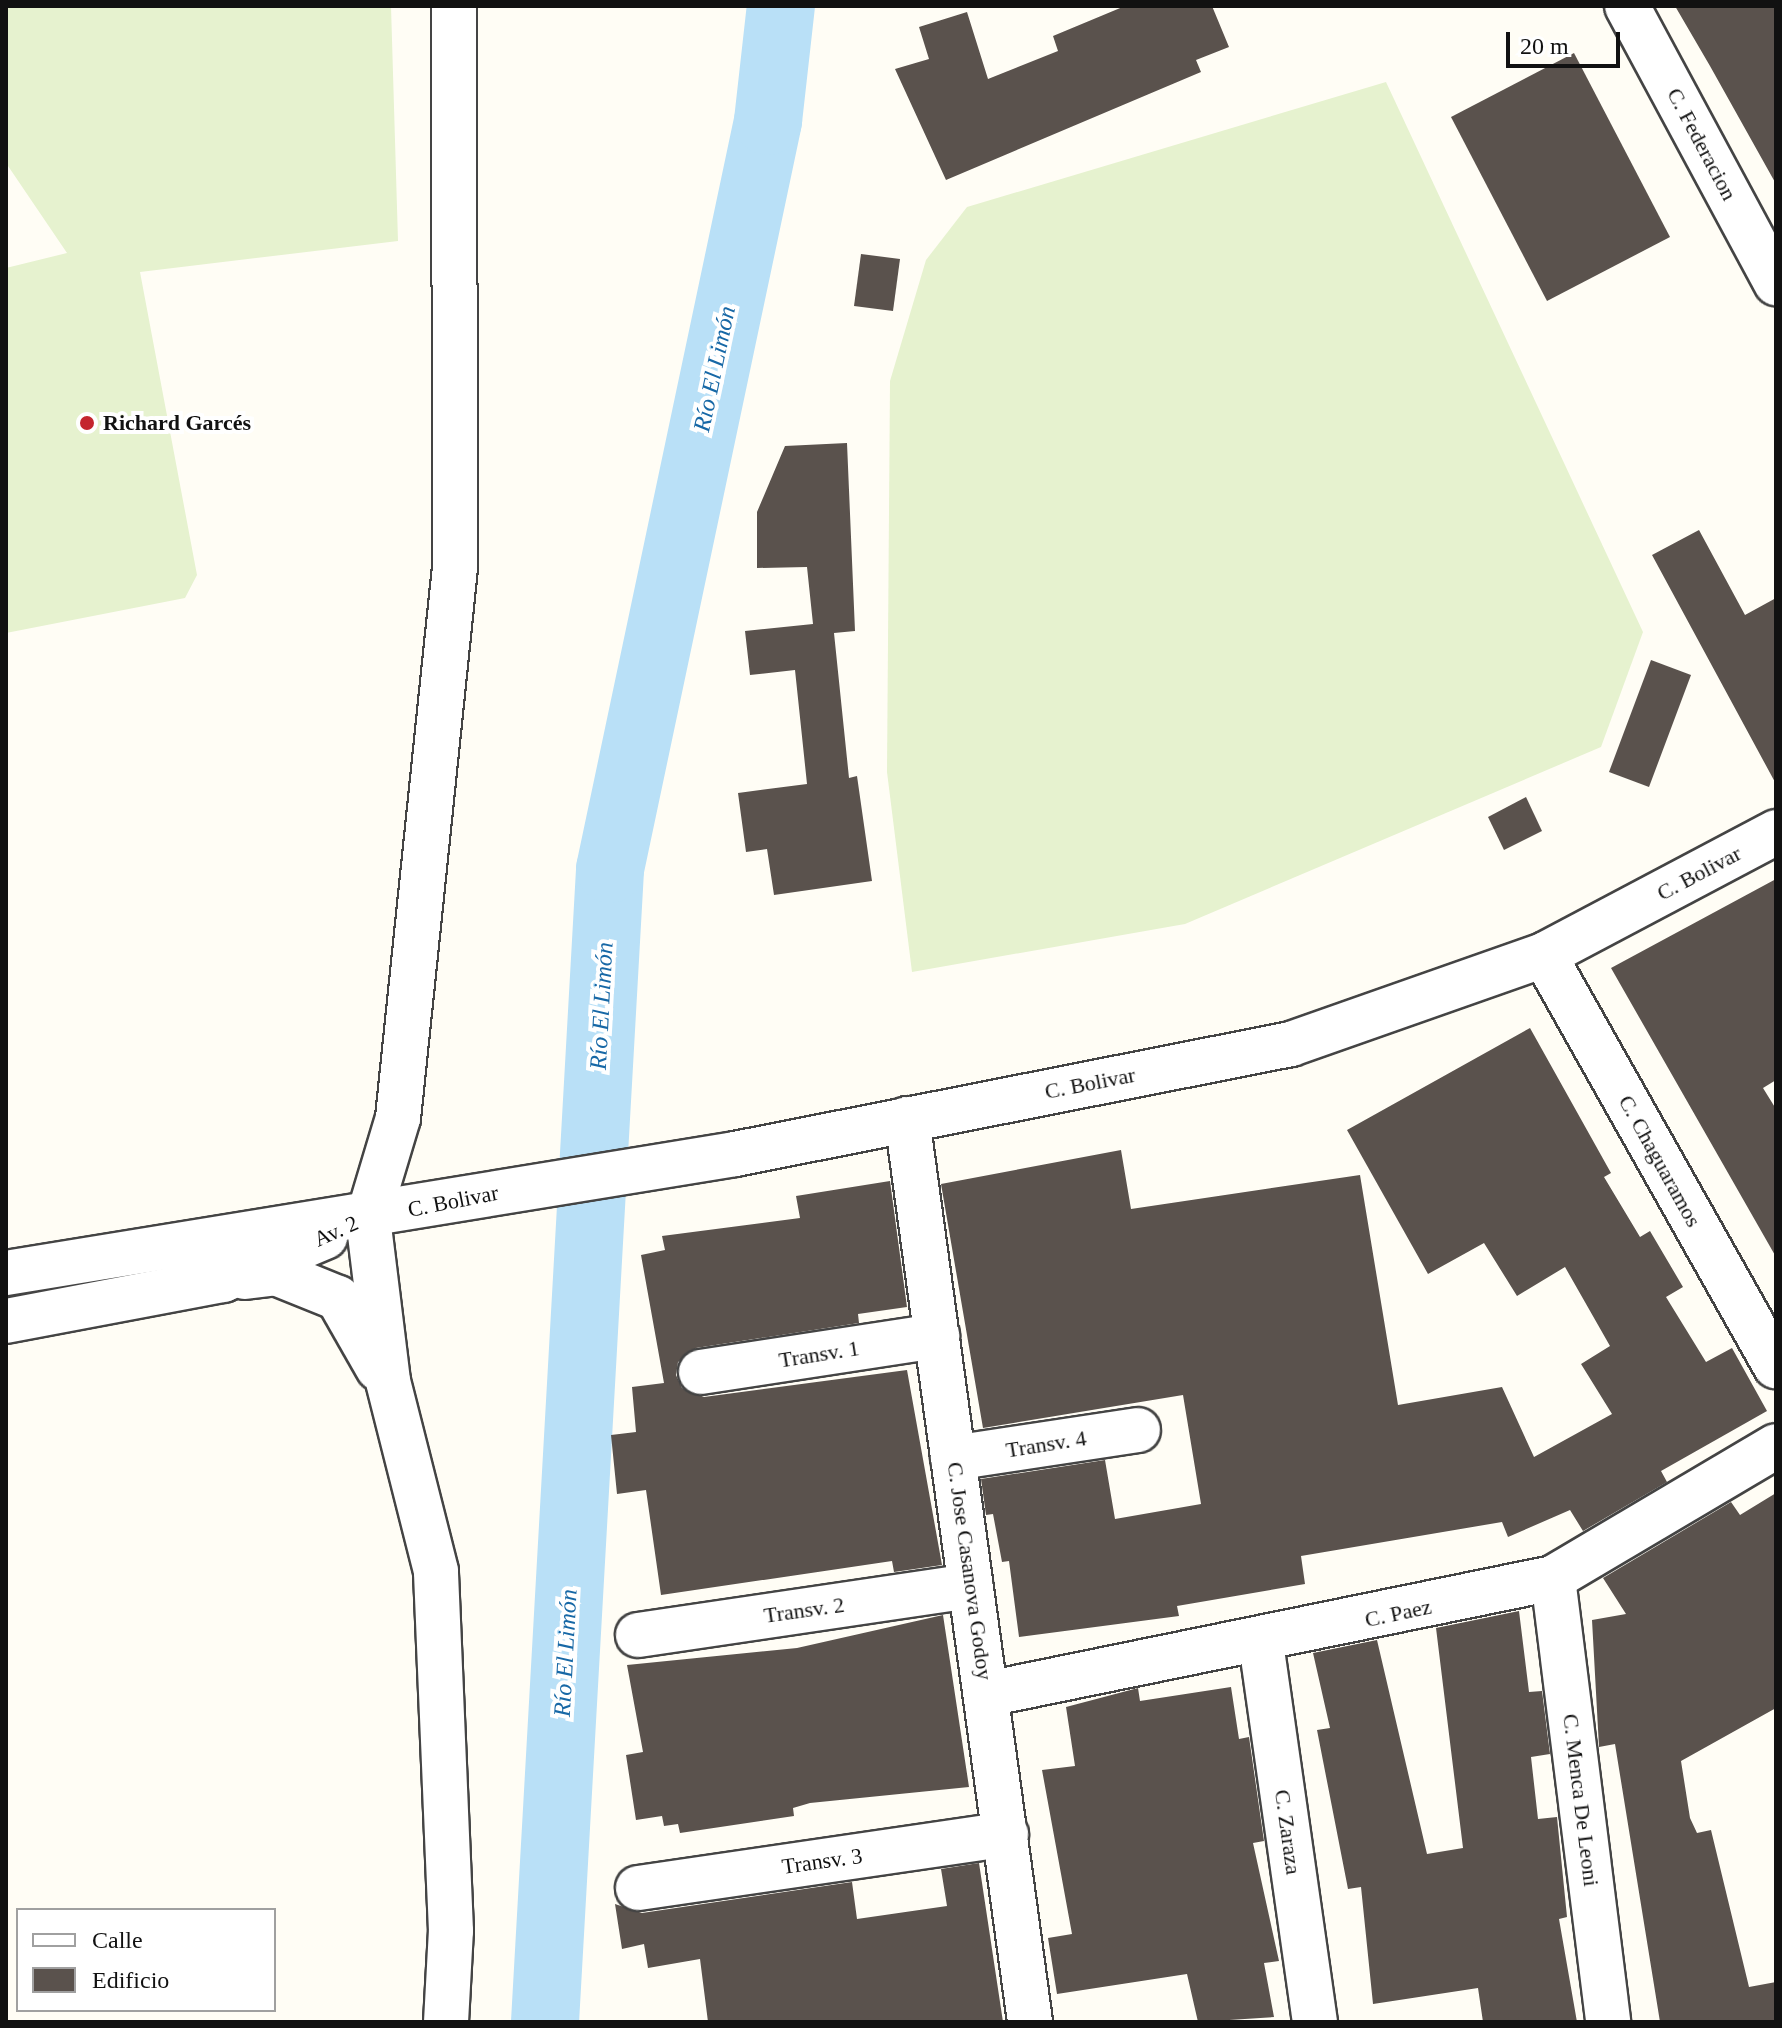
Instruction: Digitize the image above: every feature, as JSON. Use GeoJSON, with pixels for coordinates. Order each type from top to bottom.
{"type":"FeatureCollection","features":[{"type":"Feature","properties":{"kind":"street"},"geometry":{"type":"LineString","coordinates":[[446,2022],[451,1931],[436,1571],[388,1381],[368,1218],[398,1118],[455,567],[454,6]]}},
{"type":"Feature","properties":{"kind":"street","name":"C. Federacion"},"geometry":{"type":"LineString","coordinates":[[1627,6],[1776,283]]}},
{"type":"Feature","properties":{"kind":"street","name":"C. Bolivar"},"geometry":{"type":"LineString","coordinates":[[368,1218],[450,1201],[735,1154],[1291,1044],[1544,955],[1776,832]]}},
{"type":"Feature","properties":{"kind":"street","name":"C. Chaguaramos"},"geometry":{"type":"LineString","coordinates":[[1544,955],[1776,1366]]}},
{"type":"Feature","properties":{"kind":"street","name":"C. Jose Casanova Godoy"},"geometry":{"type":"LineString","coordinates":[[907,1119],[1030,2022]]}},
{"type":"Feature","properties":{"kind":"street","name":"Av. 2"},"geometry":{"type":"LineString","coordinates":[[6,1273],[200,1236],[368,1218]]}},
{"type":"Feature","properties":{"kind":"street","name":"Av. 2"},"geometry":{"type":"LineString","coordinates":[[6,1321],[223,1280],[368,1218]]}},
{"type":"Feature","properties":{"kind":"street"},"geometry":{"type":"LineString","coordinates":[[223,1280],[276,1273],[314,1283],[338,1298],[388,1381]]}},
{"type":"Feature","properties":{"kind":"street","name":"Transv. 1"},"geometry":{"type":"LineString","coordinates":[[701,1372],[937,1336]]}},
{"type":"Feature","properties":{"kind":"street","name":"Transv. 4"},"geometry":{"type":"LineString","coordinates":[[953,1458],[1138,1430]]}},
{"type":"Feature","properties":{"kind":"street","name":"C. Paez"},"geometry":{"type":"LineString","coordinates":[[987,1694],[1261,1643],[1553,1578],[1776,1446]]}},
{"type":"Feature","properties":{"kind":"street","name":"C. Menca De Leoni"},"geometry":{"type":"LineString","coordinates":[[1553,1578],[1608,2022]]}},
{"type":"Feature","properties":{"kind":"street","name":"Transv. 2"},"geometry":{"type":"LineString","coordinates":[[638,1635],[970,1586]]}},
{"type":"Feature","properties":{"kind":"street","name":"C. Zaraza"},"geometry":{"type":"LineString","coordinates":[[1261,1643],[1315,2022]]}},
{"type":"Feature","properties":{"kind":"street","name":"Transv. 3"},"geometry":{"type":"LineString","coordinates":[[638,1888],[1006,1834]]}},
{"type":"Feature","properties":{"kind":"green space"},"geometry":{"type":"Polygon","coordinates":[[[6,6],[391,6],[398,241],[140,272],[197,575],[185,598],[6,633],[6,268],[67,253],[6,163],[6,6]]]}},
{"type":"Feature","properties":{"kind":"green space"},"geometry":{"type":"Polygon","coordinates":[[[1386,82],[1643,632],[1601,747],[1185,924],[912,972],[887,772],[890,381],[926,260],[967,207],[1386,82]]]}},
{"type":"Feature","properties":{"kind":"building"},"geometry":{"type":"Polygon","coordinates":[[[1125,6],[1212,6],[1229,47],[1196,60],[1201,72],[946,180],[895,69],[929,59],[919,27],[967,12],[988,79],[1058,51],[1053,36],[1125,6]]]}},
{"type":"Feature","properties":{"kind":"building"},"geometry":{"type":"Polygon","coordinates":[[[1675,6],[1776,6],[1776,184],[1710,66],[1675,6]]]}},
{"type":"Feature","properties":{"kind":"building"},"geometry":{"type":"Polygon","coordinates":[[[1574,53],[1670,237],[1547,301],[1451,117],[1574,53]]]}},
{"type":"Feature","properties":{"kind":"building"},"geometry":{"type":"Polygon","coordinates":[[[861,254],[900,259],[893,311],[854,306],[861,254]]]}},
{"type":"Feature","properties":{"kind":"building"},"geometry":{"type":"Polygon","coordinates":[[[847,443],[855,631],[834,633],[849,778],[857,776],[872,881],[774,895],[767,849],[746,852],[738,793],[807,784],[795,670],[750,675],[745,631],[813,624],[807,567],[757,568],[757,512],[785,446],[847,443]]]}},
{"type":"Feature","properties":{"kind":"building"},"geometry":{"type":"Polygon","coordinates":[[[1699,530],[1745,615],[1776,598],[1776,784],[1652,555],[1699,530]]]}},
{"type":"Feature","properties":{"kind":"building"},"geometry":{"type":"Polygon","coordinates":[[[1651,660],[1691,675],[1649,787],[1609,772],[1651,660]]]}},
{"type":"Feature","properties":{"kind":"building"},"geometry":{"type":"Polygon","coordinates":[[[1526,797],[1542,831],[1504,850],[1488,817],[1526,797]]]}},
{"type":"Feature","properties":{"kind":"building"},"geometry":{"type":"Polygon","coordinates":[[[1776,879],[1776,1080],[1763,1088],[1776,1109],[1776,1257],[1611,968],[1776,879]]]}},
{"type":"Feature","properties":{"kind":"building"},"geometry":{"type":"Polygon","coordinates":[[[1530,1028],[1611,1173],[1604,1177],[1640,1237],[1650,1231],[1683,1287],[1666,1297],[1706,1362],[1732,1348],[1767,1411],[1661,1471],[1667,1482],[1583,1531],[1570,1510],[1508,1537],[1502,1522],[1301,1556],[1305,1584],[1177,1606],[1179,1616],[1019,1637],[1009,1561],[1002,1562],[993,1514],[986,1515],[981,1479],[1105,1460],[1115,1519],[1201,1504],[1183,1395],[983,1428],[941,1184],[1121,1150],[1131,1209],[1360,1175],[1398,1405],[1502,1387],[1534,1457],[1612,1414],[1581,1364],[1610,1346],[1565,1267],[1517,1296],[1484,1243],[1428,1274],[1347,1130],[1530,1028]]]}},
{"type":"Feature","properties":{"kind":"building"},"geometry":{"type":"Polygon","coordinates":[[[890,1181],[907,1307],[858,1314],[859,1323],[696,1348],[678,1362],[676,1375],[682,1388],[704,1397],[907,1370],[942,1565],[894,1572],[892,1561],[661,1595],[646,1490],[617,1494],[611,1435],[636,1432],[632,1387],[664,1383],[641,1255],[665,1250],[662,1236],[800,1218],[796,1196],[890,1181]]]}},
{"type":"Feature","properties":{"kind":"building"},"geometry":{"type":"Polygon","coordinates":[[[1776,1493],[1776,1708],[1681,1761],[1690,1818],[1697,1833],[1711,1830],[1749,1987],[1776,1982],[1776,2022],[1660,2022],[1615,1744],[1599,1747],[1592,1620],[1626,1614],[1603,1578],[1731,1502],[1740,1515],[1776,1493]]]}},
{"type":"Feature","properties":{"kind":"building"},"geometry":{"type":"Polygon","coordinates":[[[1519,1611],[1529,1692],[1542,1691],[1550,1754],[1531,1757],[1538,1819],[1557,1817],[1567,1917],[1559,1919],[1577,2022],[1483,2022],[1478,1988],[1373,2004],[1361,1887],[1348,1889],[1317,1730],[1330,1728],[1313,1653],[1377,1640],[1427,1854],[1463,1848],[1436,1628],[1519,1611]]]}},
{"type":"Feature","properties":{"kind":"building"},"geometry":{"type":"Polygon","coordinates":[[[943,1615],[969,1787],[810,1803],[793,1808],[794,1816],[680,1833],[678,1824],[664,1826],[662,1816],[636,1820],[626,1755],[643,1752],[627,1665],[797,1648],[943,1615]]]}},
{"type":"Feature","properties":{"kind":"building"},"geometry":{"type":"Polygon","coordinates":[[[1231,1687],[1239,1739],[1249,1737],[1264,1841],[1253,1843],[1279,1961],[1264,1963],[1274,2017],[1198,2022],[1187,1974],[1057,1994],[1048,1938],[1072,1934],[1042,1770],[1075,1766],[1066,1707],[1138,1688],[1140,1701],[1231,1687]]]}},
{"type":"Feature","properties":{"kind":"building"},"geometry":{"type":"Polygon","coordinates":[[[979,1863],[1003,2022],[708,2022],[700,1959],[648,1968],[644,1944],[622,1949],[615,1904],[642,1913],[852,1882],[857,1919],[947,1906],[941,1869],[979,1863]]]}},
{"type":"Feature","properties":{"kind":"waterway","name":"Río El Limón"},"geometry":{"type":"LineString","coordinates":[[545,2022],[610,869],[768,121],[781,6]]}},
{"type":"Feature","properties":{"kind":"place","name":"Richard Garcés"},"geometry":{"type":"Point","coordinates":[87,423]}}]}
